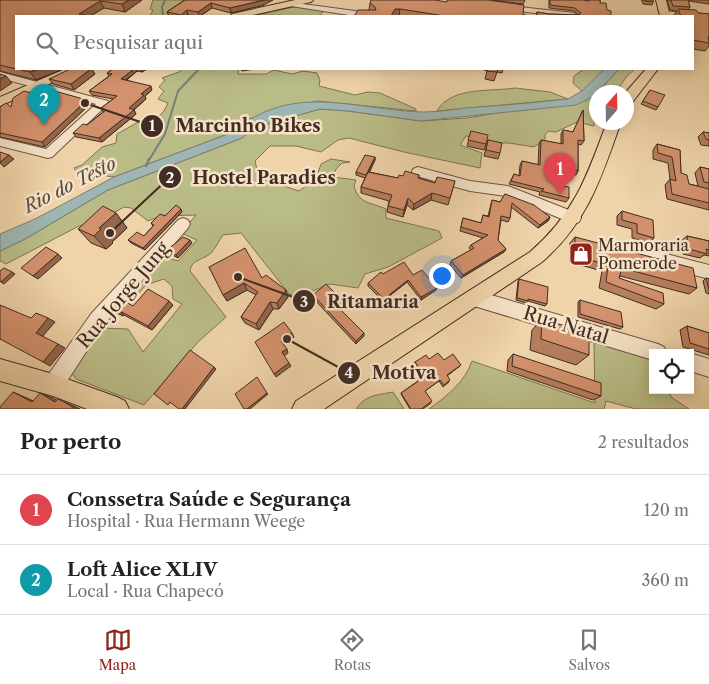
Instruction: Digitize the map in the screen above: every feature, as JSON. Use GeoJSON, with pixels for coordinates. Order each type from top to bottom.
{"type":"FeatureCollection","features":[{"type":"Feature","properties":{"kind":"main road"},"geometry":{"type":"LineString","coordinates":[[241,15],[308,0]]}},
{"type":"Feature","properties":{"kind":"main road"},"geometry":{"type":"LineString","coordinates":[[660,0],[664,14]]}},
{"type":"Feature","properties":{"kind":"main road"},"geometry":{"type":"LineString","coordinates":[[0,102],[72,70]]}},
{"type":"Feature","properties":{"kind":"main road"},"geometry":{"type":"LineString","coordinates":[[634,91],[651,70]]}},
{"type":"Feature","properties":{"kind":"main road"},"geometry":{"type":"LineString","coordinates":[[304,409],[536,257],[562,234],[574,218],[589,189],[611,130]]}},
{"type":"Feature","properties":{"kind":"main road"},"geometry":{"type":"LineString","coordinates":[[0,370],[53,385],[117,409]]}},
{"type":"Feature","properties":{"kind":"street"},"geometry":{"type":"LineString","coordinates":[[291,4],[363,15]]}},
{"type":"Feature","properties":{"kind":"street"},"geometry":{"type":"LineString","coordinates":[[498,5],[567,15]]}},
{"type":"Feature","properties":{"kind":"street"},"geometry":{"type":"LineString","coordinates":[[664,14],[676,15]]}},
{"type":"Feature","properties":{"kind":"street"},"geometry":{"type":"LineString","coordinates":[[0,75],[104,103],[48,154],[0,142]]}},
{"type":"Feature","properties":{"kind":"street"},"geometry":{"type":"LineString","coordinates":[[0,108],[25,91]]}},
{"type":"Feature","properties":{"kind":"street"},"geometry":{"type":"LineString","coordinates":[[418,172],[470,186],[508,191],[574,218]]}},
{"type":"Feature","properties":{"kind":"street","name":"Rua Jorge Jung"},"geometry":{"type":"LineString","coordinates":[[53,385],[97,320],[184,224]]}},
{"type":"Feature","properties":{"kind":"street"},"geometry":{"type":"LineString","coordinates":[[562,234],[579,238]]}},
{"type":"Feature","properties":{"kind":"street"},"geometry":{"type":"LineString","coordinates":[[630,252],[709,272]]}},
{"type":"Feature","properties":{"kind":"street","name":"Rua Natal"},"geometry":{"type":"LineString","coordinates":[[474,298],[649,350]]}},
{"type":"Feature","properties":{"kind":"street"},"geometry":{"type":"LineString","coordinates":[[694,363],[709,368]]}},
{"type":"Feature","properties":{"kind":"green space"},"geometry":{"type":"Polygon","coordinates":[[[153,0],[184,0],[167,12],[168,15],[150,15],[153,10],[150,9],[153,0]]]}},
{"type":"Feature","properties":{"kind":"green space"},"geometry":{"type":"Polygon","coordinates":[[[294,7],[324,11],[320,15],[257,15],[294,7]]]}},
{"type":"Feature","properties":{"kind":"green space"},"geometry":{"type":"Polygon","coordinates":[[[182,70],[239,70],[238,74],[266,74],[274,70],[292,74],[303,71],[317,73],[320,80],[319,86],[355,95],[368,92],[380,93],[416,109],[416,111],[317,101],[249,119],[233,132],[114,177],[93,174],[79,175],[74,168],[82,165],[102,147],[116,143],[117,134],[140,121],[154,121],[164,111],[168,103],[158,99],[164,91],[159,87],[165,80],[162,78],[182,70]]]}},
{"type":"Feature","properties":{"kind":"green space"},"geometry":{"type":"Polygon","coordinates":[[[583,70],[603,70],[582,91],[573,83],[574,76],[583,70]]]}},
{"type":"Feature","properties":{"kind":"green space"},"geometry":{"type":"Polygon","coordinates":[[[618,70],[634,70],[621,85],[604,85],[618,70]]]}},
{"type":"Feature","properties":{"kind":"green space"},"geometry":{"type":"Polygon","coordinates":[[[515,88],[550,92],[568,99],[437,111],[443,103],[461,94],[515,88]]]}},
{"type":"Feature","properties":{"kind":"green space"},"geometry":{"type":"Polygon","coordinates":[[[589,98],[589,125],[577,122],[556,132],[548,131],[545,139],[534,147],[509,143],[493,143],[488,139],[466,136],[460,145],[482,153],[480,168],[349,138],[338,140],[321,152],[296,146],[270,146],[255,161],[259,178],[299,191],[316,179],[321,164],[331,159],[350,162],[342,163],[336,169],[333,177],[356,180],[354,186],[359,196],[366,202],[386,209],[386,218],[439,231],[442,238],[388,267],[365,274],[358,288],[330,284],[310,292],[290,295],[241,233],[223,235],[211,253],[195,262],[190,271],[226,317],[198,342],[144,405],[76,379],[70,371],[100,328],[128,329],[143,352],[182,304],[173,299],[172,286],[164,279],[146,285],[134,298],[125,297],[160,256],[178,261],[197,240],[181,233],[196,215],[160,216],[148,221],[131,208],[124,207],[99,221],[79,226],[6,264],[0,261],[0,251],[25,239],[108,190],[242,138],[253,128],[320,109],[421,121],[467,118],[589,98]]]}},
{"type":"Feature","properties":{"kind":"green space"},"geometry":{"type":"Polygon","coordinates":[[[594,342],[649,359],[649,394],[670,394],[671,397],[689,409],[636,409],[606,401],[604,409],[429,409],[449,394],[460,382],[472,361],[595,403],[594,342]]]}},
{"type":"Feature","properties":{"kind":"green space"},"geometry":{"type":"Polygon","coordinates":[[[393,392],[404,409],[356,409],[367,398],[393,392]]]}},
{"type":"Feature","properties":{"kind":"water"},"geometry":{"type":"Polygon","coordinates":[[[603,70],[618,70],[604,85],[589,85],[589,99],[576,105],[421,121],[320,109],[253,128],[242,138],[108,190],[25,239],[0,251],[0,234],[35,219],[114,177],[233,132],[256,116],[278,107],[301,103],[325,102],[428,112],[568,99],[582,91],[603,70]]]}},
{"type":"Feature","properties":{"kind":"building"},"geometry":{"type":"Polygon","coordinates":[[[0,0],[129,0],[122,4],[100,1],[79,14],[84,15],[15,15],[15,69],[0,65],[0,0]]]}},
{"type":"Feature","properties":{"kind":"building"},"geometry":{"type":"Polygon","coordinates":[[[185,0],[264,0],[230,8],[211,3],[198,12],[187,10],[181,15],[167,12],[185,0]]]}},
{"type":"Feature","properties":{"kind":"building"},"geometry":{"type":"Polygon","coordinates":[[[371,0],[435,0],[447,2],[447,0],[488,0],[524,5],[523,15],[439,15],[395,9],[392,15],[355,15],[358,10],[376,10],[370,3],[371,0]]]}},
{"type":"Feature","properties":{"kind":"building"},"geometry":{"type":"Polygon","coordinates":[[[550,0],[600,0],[600,3],[606,3],[607,10],[611,11],[611,15],[579,15],[581,13],[575,8],[550,5],[550,0]]]}},
{"type":"Feature","properties":{"kind":"building"},"geometry":{"type":"Polygon","coordinates":[[[671,0],[688,0],[690,7],[673,6],[671,0]]]}},
{"type":"Feature","properties":{"kind":"building"},"geometry":{"type":"Polygon","coordinates":[[[678,9],[696,10],[698,13],[709,14],[709,43],[694,40],[694,15],[681,15],[678,9]]]}},
{"type":"Feature","properties":{"kind":"building"},"geometry":{"type":"Polygon","coordinates":[[[537,12],[549,14],[549,15],[537,15],[537,12]]]}},
{"type":"Feature","properties":{"kind":"building"},"geometry":{"type":"Polygon","coordinates":[[[68,70],[90,70],[71,84],[49,79],[68,70]]]}},
{"type":"Feature","properties":{"kind":"building"},"geometry":{"type":"Polygon","coordinates":[[[112,70],[133,70],[121,79],[151,86],[129,108],[134,110],[99,138],[73,133],[83,124],[87,125],[106,110],[101,108],[117,96],[89,91],[112,74],[107,73],[112,70]]]}},
{"type":"Feature","properties":{"kind":"building"},"geometry":{"type":"Polygon","coordinates":[[[51,90],[87,100],[42,142],[0,133],[0,107],[6,103],[11,107],[13,98],[24,91],[43,96],[51,90]]]}},
{"type":"Feature","properties":{"kind":"building"},"geometry":{"type":"Polygon","coordinates":[[[650,90],[665,95],[658,107],[643,101],[650,90]]]}},
{"type":"Feature","properties":{"kind":"building"},"geometry":{"type":"Polygon","coordinates":[[[583,110],[584,141],[578,140],[578,171],[564,167],[564,186],[569,187],[569,198],[541,191],[544,189],[511,181],[514,174],[520,176],[522,161],[540,165],[541,140],[563,144],[563,130],[573,132],[583,110]]]}},
{"type":"Feature","properties":{"kind":"building"},"geometry":{"type":"Polygon","coordinates":[[[471,131],[488,135],[486,144],[468,140],[471,131]]]}},
{"type":"Feature","properties":{"kind":"building"},"geometry":{"type":"Polygon","coordinates":[[[703,132],[709,133],[709,140],[706,139],[703,132]]]}},
{"type":"Feature","properties":{"kind":"building"},"geometry":{"type":"Polygon","coordinates":[[[488,140],[502,143],[500,153],[486,150],[488,140]]]}},
{"type":"Feature","properties":{"kind":"building"},"geometry":{"type":"Polygon","coordinates":[[[657,144],[680,150],[681,173],[687,175],[689,184],[709,189],[709,203],[672,194],[670,179],[676,181],[672,157],[658,153],[657,144]]]}},
{"type":"Feature","properties":{"kind":"building"},"geometry":{"type":"Polygon","coordinates":[[[0,152],[9,155],[0,162],[0,152]]]}},
{"type":"Feature","properties":{"kind":"building"},"geometry":{"type":"Polygon","coordinates":[[[365,155],[375,157],[366,175],[356,172],[365,155]]]}},
{"type":"Feature","properties":{"kind":"building"},"geometry":{"type":"Polygon","coordinates":[[[700,167],[709,169],[709,183],[704,182],[700,167]]]}},
{"type":"Feature","properties":{"kind":"building"},"geometry":{"type":"Polygon","coordinates":[[[405,171],[419,175],[418,178],[435,183],[437,177],[455,181],[450,198],[432,193],[414,204],[408,198],[404,210],[388,206],[392,195],[361,187],[368,172],[398,178],[399,175],[403,176],[405,171]]]}},
{"type":"Feature","properties":{"kind":"building"},"geometry":{"type":"Polygon","coordinates":[[[505,194],[534,205],[550,217],[540,225],[512,203],[510,218],[501,216],[498,240],[506,249],[463,275],[451,261],[474,248],[471,245],[488,235],[461,227],[463,218],[481,223],[483,215],[489,217],[492,200],[500,202],[505,194]]]}},
{"type":"Feature","properties":{"kind":"building"},"geometry":{"type":"Polygon","coordinates":[[[176,205],[181,209],[143,248],[128,240],[137,232],[144,236],[154,225],[151,223],[160,214],[165,216],[176,205]]]}},
{"type":"Feature","properties":{"kind":"building"},"geometry":{"type":"Polygon","coordinates":[[[103,206],[116,213],[99,228],[101,229],[94,236],[78,229],[103,206]]]}},
{"type":"Feature","properties":{"kind":"building"},"geometry":{"type":"Polygon","coordinates":[[[622,211],[653,220],[654,238],[637,233],[637,224],[622,220],[622,211]]]}},
{"type":"Feature","properties":{"kind":"building"},"geometry":{"type":"Polygon","coordinates":[[[687,236],[709,241],[709,250],[706,249],[707,254],[689,249],[687,236]]]}},
{"type":"Feature","properties":{"kind":"building"},"geometry":{"type":"Polygon","coordinates":[[[183,237],[190,240],[176,255],[167,250],[183,237]]]}},
{"type":"Feature","properties":{"kind":"building"},"geometry":{"type":"Polygon","coordinates":[[[575,237],[693,268],[697,288],[622,268],[619,278],[663,293],[664,304],[606,282],[608,265],[575,256],[575,237]]]}},
{"type":"Feature","properties":{"kind":"building"},"geometry":{"type":"Polygon","coordinates":[[[46,247],[58,254],[33,276],[21,268],[46,247]]]}},
{"type":"Feature","properties":{"kind":"building"},"geometry":{"type":"Polygon","coordinates":[[[245,248],[262,278],[266,275],[286,290],[277,303],[270,302],[256,324],[241,317],[258,292],[244,283],[223,295],[209,267],[245,248]]]}},
{"type":"Feature","properties":{"kind":"building"},"geometry":{"type":"Polygon","coordinates":[[[404,262],[413,275],[422,270],[437,288],[421,297],[408,280],[384,299],[368,283],[381,272],[383,274],[404,262]]]}},
{"type":"Feature","properties":{"kind":"building"},"geometry":{"type":"Polygon","coordinates":[[[4,268],[12,272],[1,282],[0,271],[4,268]]]}},
{"type":"Feature","properties":{"kind":"building"},"geometry":{"type":"Polygon","coordinates":[[[519,279],[548,287],[547,304],[517,298],[519,279]]]}},
{"type":"Feature","properties":{"kind":"building"},"geometry":{"type":"Polygon","coordinates":[[[326,284],[343,301],[337,306],[364,333],[356,341],[313,295],[326,284]]]}},
{"type":"Feature","properties":{"kind":"building"},"geometry":{"type":"Polygon","coordinates":[[[148,289],[169,301],[148,326],[120,311],[112,309],[121,299],[133,306],[148,289]]]}},
{"type":"Feature","properties":{"kind":"building"},"geometry":{"type":"Polygon","coordinates":[[[580,300],[621,312],[623,327],[580,314],[580,300]]]}},
{"type":"Feature","properties":{"kind":"building"},"geometry":{"type":"Polygon","coordinates":[[[0,305],[31,318],[36,313],[48,318],[36,333],[58,344],[43,362],[0,339],[0,305]]]}},
{"type":"Feature","properties":{"kind":"building"},"geometry":{"type":"Polygon","coordinates":[[[542,319],[589,333],[589,355],[541,339],[542,319]]]}},
{"type":"Feature","properties":{"kind":"building"},"geometry":{"type":"Polygon","coordinates":[[[284,322],[292,333],[281,341],[287,349],[282,352],[289,363],[274,374],[255,342],[284,322]]]}},
{"type":"Feature","properties":{"kind":"building"},"geometry":{"type":"Polygon","coordinates":[[[687,326],[709,333],[709,349],[690,343],[687,326]]]}},
{"type":"Feature","properties":{"kind":"building"},"geometry":{"type":"Polygon","coordinates":[[[190,350],[214,367],[182,409],[179,409],[170,402],[168,405],[154,394],[190,350]]]}},
{"type":"Feature","properties":{"kind":"building"},"geometry":{"type":"Polygon","coordinates":[[[438,353],[444,360],[453,354],[461,365],[447,375],[450,380],[444,385],[440,380],[425,391],[432,401],[421,409],[411,409],[401,393],[420,380],[413,370],[418,366],[415,362],[426,355],[429,359],[438,353]]]}},
{"type":"Feature","properties":{"kind":"building"},"geometry":{"type":"Polygon","coordinates":[[[513,354],[601,383],[601,396],[512,366],[513,354]]]}},
{"type":"Feature","properties":{"kind":"building"},"geometry":{"type":"Polygon","coordinates":[[[257,377],[267,393],[247,409],[244,409],[235,394],[257,377]]]}},
{"type":"Feature","properties":{"kind":"building"},"geometry":{"type":"Polygon","coordinates":[[[13,392],[32,402],[40,393],[55,402],[58,399],[76,409],[0,409],[13,392]]]}},
{"type":"Feature","properties":{"kind":"waterway"},"geometry":{"type":"LineString","coordinates":[[163,15],[162,7],[165,0]]}},
{"type":"Feature","properties":{"kind":"waterway"},"geometry":{"type":"LineString","coordinates":[[149,160],[165,134],[178,91],[198,70]]}},
{"type":"Feature","properties":{"kind":"waterway"},"geometry":{"type":"LineString","coordinates":[[146,166],[149,159]]}},
{"type":"Feature","properties":{"kind":"place","name":"Marcinho Bikes"},"geometry":{"type":"Point","coordinates":[85,103]}},
{"type":"Feature","properties":{"kind":"place","name":"Loft Alice XLIV"},"geometry":{"type":"Point","coordinates":[44,125]}},
{"type":"Feature","properties":{"kind":"place","name":"Conssetra Saúde e Segurança"},"geometry":{"type":"Point","coordinates":[560,194]}},
{"type":"Feature","properties":{"kind":"place","name":"Hostel Paradies"},"geometry":{"type":"Point","coordinates":[110,233]}},
{"type":"Feature","properties":{"kind":"place","name":"Marmoraria Pomerode"},"geometry":{"type":"Point","coordinates":[581,254]}},
{"type":"Feature","properties":{"kind":"place","name":"Ritamaria"},"geometry":{"type":"Point","coordinates":[238,277]}},
{"type":"Feature","properties":{"kind":"place","name":"Motiva"},"geometry":{"type":"Point","coordinates":[287,339]}},
{"type":"Feature","properties":{"kind":"water label","name":"Rio do Testo"},"geometry":{"type":"Point","coordinates":[70,185]}}]}
